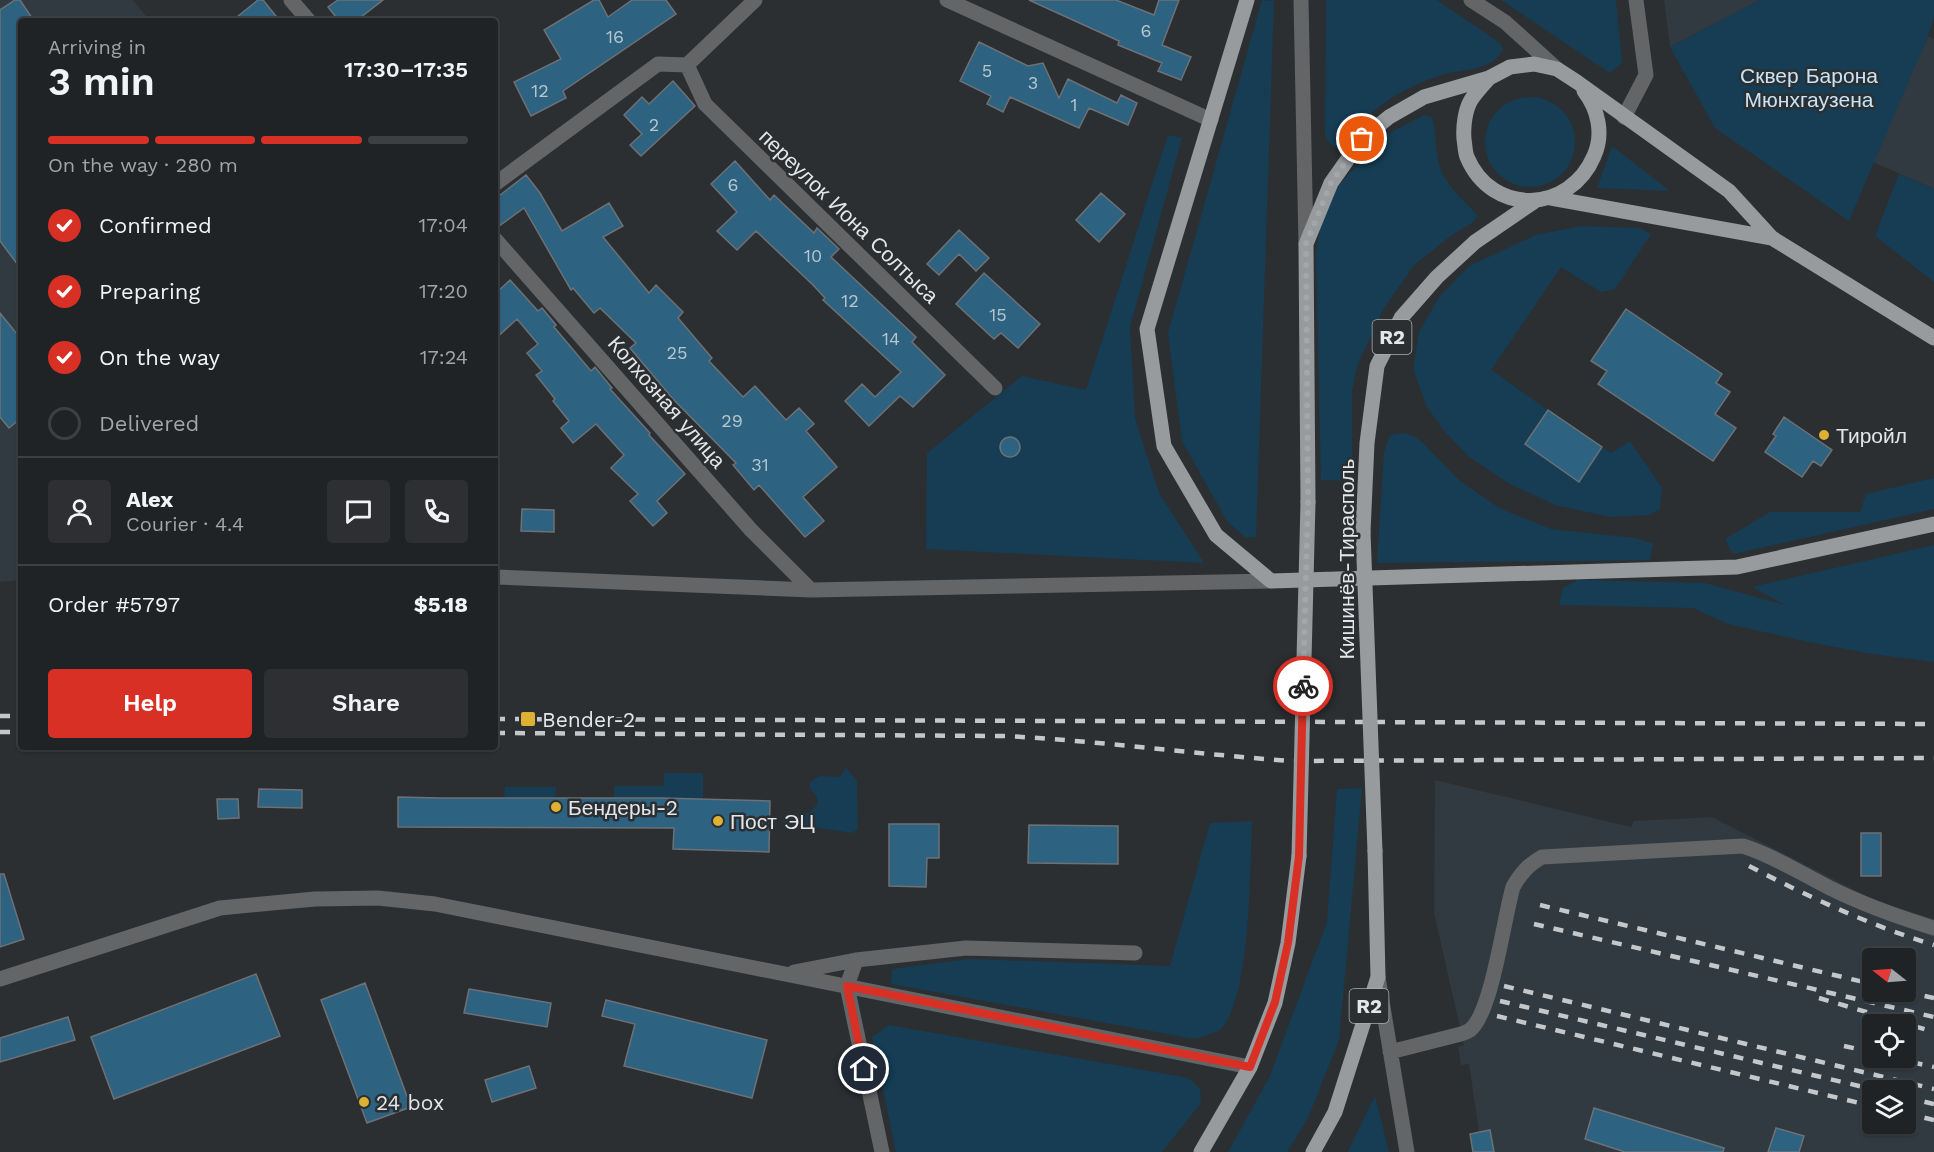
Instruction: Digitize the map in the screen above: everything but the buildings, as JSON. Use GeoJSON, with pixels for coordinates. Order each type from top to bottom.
{"type":"FeatureCollection","features":[{"type":"Feature","properties":{"kind":"main road"},"geometry":{"type":"LineString","coordinates":[[1247,0],[1147,329],[1164,446],[1216,535],[1271,581],[1737,567],[1934,524]]}},
{"type":"Feature","properties":{"kind":"main road","name":"R2"},"geometry":{"type":"LineString","coordinates":[[1201,1152],[1250,1067],[1275,1002],[1288,943],[1299,856],[1308,502],[1306,244],[1331,183],[1362,139],[1389,117],[1424,97],[1489,78],[1510,67],[1534,64],[1557,69],[1729,191],[1772,238],[1934,338]]}},
{"type":"Feature","properties":{"kind":"main road"},"geometry":{"type":"LineString","coordinates":[[1489,78],[1471,100],[1468,110],[1463,128],[1467,157],[1482,181],[1506,197],[1535,201]]}},
{"type":"Feature","properties":{"kind":"main road"},"geometry":{"type":"LineString","coordinates":[[1551,198],[1572,188],[1588,170],[1598,148],[1599,124],[1592,101],[1577,82]]}},
{"type":"Feature","properties":{"kind":"main road","name":"R2"},"geometry":{"type":"LineString","coordinates":[[1535,201],[1551,198],[1772,238]]}},
{"type":"Feature","properties":{"kind":"main road","name":"Кишинёв-Тирасполь"},"geometry":{"type":"LineString","coordinates":[[1313,1152],[1335,1112],[1378,977],[1363,532],[1367,443],[1377,366],[1401,318],[1437,277],[1475,242],[1535,201]]}},
{"type":"Feature","properties":{"kind":"street"},"geometry":{"type":"LineString","coordinates":[[291,0],[306,18]]}},
{"type":"Feature","properties":{"kind":"street"},"geometry":{"type":"LineString","coordinates":[[498,182],[658,64],[687,65],[755,0]]}},
{"type":"Feature","properties":{"kind":"street"},"geometry":{"type":"LineString","coordinates":[[946,0],[1211,120]]}},
{"type":"Feature","properties":{"kind":"street"},"geometry":{"type":"LineString","coordinates":[[1301,0],[1306,244]]}},
{"type":"Feature","properties":{"kind":"street"},"geometry":{"type":"LineString","coordinates":[[1471,0],[1506,22],[1557,69]]}},
{"type":"Feature","properties":{"kind":"street"},"geometry":{"type":"LineString","coordinates":[[1624,117],[1646,75],[1636,0]]}},
{"type":"Feature","properties":{"kind":"street","name":"переулок Иона Солтыса"},"geometry":{"type":"LineString","coordinates":[[687,65],[705,104],[995,388]]}},
{"type":"Feature","properties":{"kind":"street","name":"Колхозная улица"},"geometry":{"type":"LineString","coordinates":[[498,242],[751,530],[811,590]]}},
{"type":"Feature","properties":{"kind":"street"},"geometry":{"type":"LineString","coordinates":[[498,577],[811,590],[1271,581]]}},
{"type":"Feature","properties":{"kind":"street"},"geometry":{"type":"LineString","coordinates":[[1390,1052],[1461,1034],[1471,1029],[1490,989],[1513,887],[1520,874],[1542,857],[1743,846],[1762,853],[1881,912],[1934,928]]}},
{"type":"Feature","properties":{"kind":"street"},"geometry":{"type":"LineString","coordinates":[[0,979],[220,908],[315,899],[378,898],[435,904],[1250,1067]]}},
{"type":"Feature","properties":{"kind":"street"},"geometry":{"type":"LineString","coordinates":[[787,974],[856,960],[966,948],[1135,953]]}},
{"type":"Feature","properties":{"kind":"street"},"geometry":{"type":"LineString","coordinates":[[856,960],[847,986],[882,1152]]}},
{"type":"Feature","properties":{"kind":"street"},"geometry":{"type":"LineString","coordinates":[[1378,977],[1407,1152]]}},
{"type":"Feature","properties":{"kind":"shaded area"},"geometry":{"type":"Polygon","coordinates":[[[0,0],[133,0],[148,18],[18,18],[18,580],[0,582],[0,0]]]}},
{"type":"Feature","properties":{"kind":"shaded area"},"geometry":{"type":"Polygon","coordinates":[[[1664,0],[1760,0],[1670,47],[1664,0]]]}},
{"type":"Feature","properties":{"kind":"shaded area"},"geometry":{"type":"Polygon","coordinates":[[[1928,36],[1934,39],[1934,189],[1873,162],[1928,36]]]}},
{"type":"Feature","properties":{"kind":"shaded area"},"geometry":{"type":"Polygon","coordinates":[[[1435,780],[1631,827],[1634,821],[1712,817],[1876,901],[1934,919],[1934,1152],[1482,1152],[1469,1064],[1461,1065],[1458,1047],[1464,1045],[1434,913],[1435,780]]]}},
{"type":"Feature","properties":{"kind":"green space"},"geometry":{"type":"Polygon","coordinates":[[[1262,0],[1274,1],[1256,537],[1245,537],[1227,521],[1182,441],[1168,333],[1262,0]]]}},
{"type":"Feature","properties":{"kind":"green space"},"geometry":{"type":"Polygon","coordinates":[[[1326,0],[1437,0],[1500,43],[1503,49],[1492,62],[1477,68],[1432,78],[1395,96],[1377,108],[1335,147],[1330,144],[1325,135],[1326,0]]]}},
{"type":"Feature","properties":{"kind":"green space"},"geometry":{"type":"Polygon","coordinates":[[[1501,0],[1616,0],[1622,63],[1610,73],[1501,0]]]}},
{"type":"Feature","properties":{"kind":"green space","name":"Сквер Барона Мюнхгаузена"},"geometry":{"type":"Polygon","coordinates":[[[1760,0],[1934,0],[1934,17],[1928,36],[1849,221],[1715,128],[1670,47],[1760,0]]]}},
{"type":"Feature","properties":{"kind":"green space"},"geometry":{"type":"Polygon","coordinates":[[[1521,97],[1539,97],[1555,104],[1568,117],[1575,133],[1575,151],[1568,167],[1555,180],[1539,187],[1521,187],[1505,180],[1492,167],[1485,151],[1485,133],[1492,117],[1505,104],[1521,97]]]}},
{"type":"Feature","properties":{"kind":"green space"},"geometry":{"type":"Polygon","coordinates":[[[1424,115],[1432,117],[1442,173],[1452,188],[1478,216],[1472,223],[1452,235],[1414,265],[1383,310],[1357,366],[1352,392],[1352,481],[1321,480],[1316,251],[1322,219],[1338,186],[1386,135],[1424,115]]]}},
{"type":"Feature","properties":{"kind":"green space"},"geometry":{"type":"Polygon","coordinates":[[[1168,135],[1182,138],[1130,327],[1135,418],[1159,493],[1204,563],[926,549],[927,453],[1022,376],[1086,390],[1168,135]]]}},
{"type":"Feature","properties":{"kind":"green space"},"geometry":{"type":"Polygon","coordinates":[[[1612,146],[1670,191],[1597,188],[1612,146]]]}},
{"type":"Feature","properties":{"kind":"green space"},"geometry":{"type":"Polygon","coordinates":[[[1899,174],[1934,189],[1934,282],[1875,236],[1899,174]]]}},
{"type":"Feature","properties":{"kind":"green space"},"geometry":{"type":"Polygon","coordinates":[[[1581,226],[1640,228],[1651,234],[1615,289],[1601,292],[1561,267],[1491,370],[1548,410],[1525,444],[1579,481],[1602,447],[1611,453],[1630,441],[1662,488],[1660,509],[1649,515],[1610,517],[1555,505],[1508,483],[1469,457],[1445,432],[1427,407],[1413,369],[1419,332],[1439,297],[1469,266],[1536,235],[1581,226]]]}},
{"type":"Feature","properties":{"kind":"green space"},"geometry":{"type":"Polygon","coordinates":[[[1404,433],[1414,436],[1460,481],[1499,508],[1551,529],[1636,538],[1653,544],[1650,560],[1377,563],[1384,452],[1390,435],[1404,433]]]}},
{"type":"Feature","properties":{"kind":"green space"},"geometry":{"type":"Polygon","coordinates":[[[1934,478],[1934,509],[1733,554],[1725,539],[1770,512],[1860,512],[1866,494],[1934,478]]]}},
{"type":"Feature","properties":{"kind":"green space"},"geometry":{"type":"Polygon","coordinates":[[[1934,545],[1934,662],[1872,654],[1728,624],[1693,608],[1559,605],[1563,588],[1578,580],[1705,583],[1785,605],[1752,587],[1934,545]]]}},
{"type":"Feature","properties":{"kind":"green space"},"geometry":{"type":"Polygon","coordinates":[[[846,768],[857,781],[858,829],[852,833],[814,827],[789,828],[783,825],[783,818],[807,813],[815,808],[818,803],[816,795],[810,789],[810,782],[820,776],[840,777],[846,768]]]}},
{"type":"Feature","properties":{"kind":"green space"},"geometry":{"type":"Polygon","coordinates":[[[664,773],[703,773],[703,799],[675,798],[646,816],[646,798],[614,798],[614,786],[664,786],[664,773]]]}},
{"type":"Feature","properties":{"kind":"green space"},"geometry":{"type":"Polygon","coordinates":[[[505,787],[556,787],[555,798],[504,798],[505,787]]]}},
{"type":"Feature","properties":{"kind":"green space"},"geometry":{"type":"Polygon","coordinates":[[[1362,788],[1339,1040],[1308,1118],[1287,1152],[1228,1152],[1270,1076],[1327,922],[1337,789],[1362,788]]]}},
{"type":"Feature","properties":{"kind":"green space"},"geometry":{"type":"Polygon","coordinates":[[[1252,821],[1247,930],[1243,962],[1231,1013],[1221,1029],[1216,1032],[1195,1039],[891,984],[892,969],[970,959],[1170,966],[1210,823],[1252,821]]]}},
{"type":"Feature","properties":{"kind":"green space"},"geometry":{"type":"Polygon","coordinates":[[[889,1025],[1189,1078],[1200,1089],[1201,1103],[1162,1152],[896,1152],[872,1037],[889,1025]]]}},
{"type":"Feature","properties":{"kind":"green space"},"geometry":{"type":"Polygon","coordinates":[[[1375,1096],[1389,1152],[1347,1152],[1348,1151],[1375,1096]]]}},
{"type":"Feature","properties":{"kind":"railway"},"geometry":{"type":"LineString","coordinates":[[0,716],[18,716]]}},
{"type":"Feature","properties":{"kind":"railway"},"geometry":{"type":"LineString","coordinates":[[498,719],[1934,724]]}},
{"type":"Feature","properties":{"kind":"railway"},"geometry":{"type":"LineString","coordinates":[[0,732],[18,732]]}},
{"type":"Feature","properties":{"kind":"railway"},"geometry":{"type":"LineString","coordinates":[[498,733],[1005,736],[1290,761],[1934,758]]}},
{"type":"Feature","properties":{"kind":"railway"},"geometry":{"type":"LineString","coordinates":[[1749,866],[1840,910],[1934,945]]}},
{"type":"Feature","properties":{"kind":"railway"},"geometry":{"type":"LineString","coordinates":[[1540,905],[1862,982]]}},
{"type":"Feature","properties":{"kind":"railway"},"geometry":{"type":"LineString","coordinates":[[1534,924],[1934,1017]]}},
{"type":"Feature","properties":{"kind":"railway"},"geometry":{"type":"LineString","coordinates":[[1504,986],[1934,1089]]}},
{"type":"Feature","properties":{"kind":"railway"},"geometry":{"type":"LineString","coordinates":[[1916,994],[1934,998]]}},
{"type":"Feature","properties":{"kind":"railway"},"geometry":{"type":"LineString","coordinates":[[1819,998],[1934,1032]]}},
{"type":"Feature","properties":{"kind":"railway"},"geometry":{"type":"LineString","coordinates":[[1500,1001],[1862,1087]]}},
{"type":"Feature","properties":{"kind":"railway"},"geometry":{"type":"LineString","coordinates":[[1497,1016],[1862,1104]]}},
{"type":"Feature","properties":{"kind":"railway"},"geometry":{"type":"LineString","coordinates":[[1844,1046],[1862,1050]]}},
{"type":"Feature","properties":{"kind":"railway"},"geometry":{"type":"LineString","coordinates":[[1916,1063],[1934,1067]]}},
{"type":"Feature","properties":{"kind":"railway"},"geometry":{"type":"LineString","coordinates":[[1916,1100],[1934,1104]]}},
{"type":"Feature","properties":{"kind":"railway"},"geometry":{"type":"LineString","coordinates":[[1916,1116],[1934,1120]]}},
{"type":"Feature","properties":{"kind":"way so far"},"geometry":{"type":"LineString","coordinates":[[1303,686],[1308,502],[1306,244],[1331,183],[1362,139]]}},
{"type":"Feature","properties":{"kind":"place","name":"Тиройл"},"geometry":{"type":"Point","coordinates":[1824,435]}},
{"type":"Feature","properties":{"kind":"place","name":"Bender-2"},"geometry":{"type":"Point","coordinates":[528,719]}},
{"type":"Feature","properties":{"kind":"place","name":"Бендеры-2"},"geometry":{"type":"Point","coordinates":[556,807]}},
{"type":"Feature","properties":{"kind":"place","name":"Пост ЭЦ"},"geometry":{"type":"Point","coordinates":[718,821]}},
{"type":"Feature","properties":{"kind":"place","name":"24 box"},"geometry":{"type":"Point","coordinates":[364,1102]}},
{"type":"Feature","properties":{"kind":"route"},"geometry":{"type":"LineString","coordinates":[[864,1069],[847,986],[1250,1067],[1275,1002],[1288,943],[1299,856],[1303,686]]}}]}
